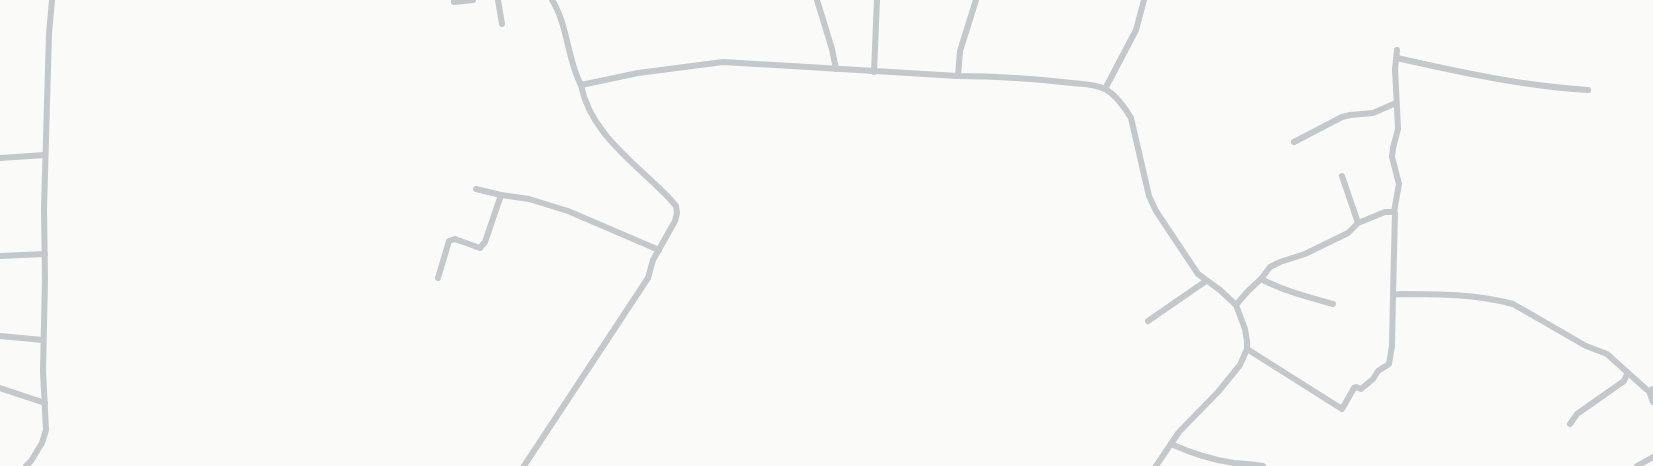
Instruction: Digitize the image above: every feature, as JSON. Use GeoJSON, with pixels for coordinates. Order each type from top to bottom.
{"type":"FeatureCollection","features":[{"type":"Feature","properties":{"kind":"street"},"geometry":{"type":"LineString","coordinates":[[26,466],[42,444],[46,430],[43,340],[45,155],[49,34],[52,0]]}},
{"type":"Feature","properties":{"kind":"street"},"geometry":{"type":"LineString","coordinates":[[454,2],[473,0]]}},
{"type":"Feature","properties":{"kind":"street"},"geometry":{"type":"LineString","coordinates":[[498,0],[502,24]]}},
{"type":"Feature","properties":{"kind":"street"},"geometry":{"type":"LineString","coordinates":[[524,466],[648,278],[653,260],[675,221],[677,213],[676,206],[606,136],[587,107],[583,99],[554,0]]}},
{"type":"Feature","properties":{"kind":"street"},"geometry":{"type":"LineString","coordinates":[[818,0],[836,69]]}},
{"type":"Feature","properties":{"kind":"street"},"geometry":{"type":"LineString","coordinates":[[874,72],[878,0]]}},
{"type":"Feature","properties":{"kind":"street"},"geometry":{"type":"LineString","coordinates":[[958,76],[960,51],[976,0]]}},
{"type":"Feature","properties":{"kind":"street"},"geometry":{"type":"LineString","coordinates":[[1105,89],[1136,30],[1144,0]]}},
{"type":"Feature","properties":{"kind":"street"},"geometry":{"type":"LineString","coordinates":[[1247,349],[1342,410],[1354,388],[1356,387],[1361,390],[1378,371],[1389,364],[1392,346],[1394,212],[1399,184],[1392,157],[1398,129],[1395,69],[1398,50]]}},
{"type":"Feature","properties":{"kind":"street"},"geometry":{"type":"LineString","coordinates":[[1397,58],[1466,74],[1588,90]]}},
{"type":"Feature","properties":{"kind":"street"},"geometry":{"type":"LineString","coordinates":[[580,85],[638,73],[723,62],[874,72],[993,76],[1095,86],[1105,89],[1125,107],[1131,118],[1149,196],[1156,211],[1190,265],[1198,274],[1230,298],[1236,305],[1245,328],[1247,349],[1240,365],[1218,392],[1179,432],[1156,466]]}},
{"type":"Feature","properties":{"kind":"street"},"geometry":{"type":"LineString","coordinates":[[1294,142],[1342,117],[1373,113],[1396,103]]}},
{"type":"Feature","properties":{"kind":"street"},"geometry":{"type":"LineString","coordinates":[[0,158],[45,155]]}},
{"type":"Feature","properties":{"kind":"street"},"geometry":{"type":"LineString","coordinates":[[1342,176],[1358,223]]}},
{"type":"Feature","properties":{"kind":"street"},"geometry":{"type":"LineString","coordinates":[[476,189],[528,199],[568,211],[659,250]]}},
{"type":"Feature","properties":{"kind":"street"},"geometry":{"type":"LineString","coordinates":[[438,278],[449,241],[454,239],[480,248],[485,242],[501,195]]}},
{"type":"Feature","properties":{"kind":"street"},"geometry":{"type":"LineString","coordinates":[[1236,305],[1248,290],[1261,279],[1270,267],[1280,262],[1305,254],[1348,233],[1358,223],[1385,212],[1394,212]]}},
{"type":"Feature","properties":{"kind":"street"},"geometry":{"type":"LineString","coordinates":[[0,256],[45,254]]}},
{"type":"Feature","properties":{"kind":"street"},"geometry":{"type":"LineString","coordinates":[[1261,279],[1301,296],[1333,304]]}},
{"type":"Feature","properties":{"kind":"street"},"geometry":{"type":"LineString","coordinates":[[1148,321],[1206,280]]}},
{"type":"Feature","properties":{"kind":"street"},"geometry":{"type":"LineString","coordinates":[[1393,295],[1453,295],[1502,301],[1513,304],[1586,346],[1607,354],[1627,374],[1651,390],[1653,402]]}},
{"type":"Feature","properties":{"kind":"street"},"geometry":{"type":"LineString","coordinates":[[0,336],[43,340]]}},
{"type":"Feature","properties":{"kind":"street"},"geometry":{"type":"LineString","coordinates":[[1570,424],[1577,414],[1624,380],[1627,374]]}},
{"type":"Feature","properties":{"kind":"street"},"geometry":{"type":"LineString","coordinates":[[0,388],[45,403]]}},
{"type":"Feature","properties":{"kind":"street"},"geometry":{"type":"LineString","coordinates":[[1171,444],[1185,450],[1233,463],[1263,466]]}},
{"type":"Feature","properties":{"kind":"street"},"geometry":{"type":"LineString","coordinates":[[1636,466],[1653,457]]}}]}
